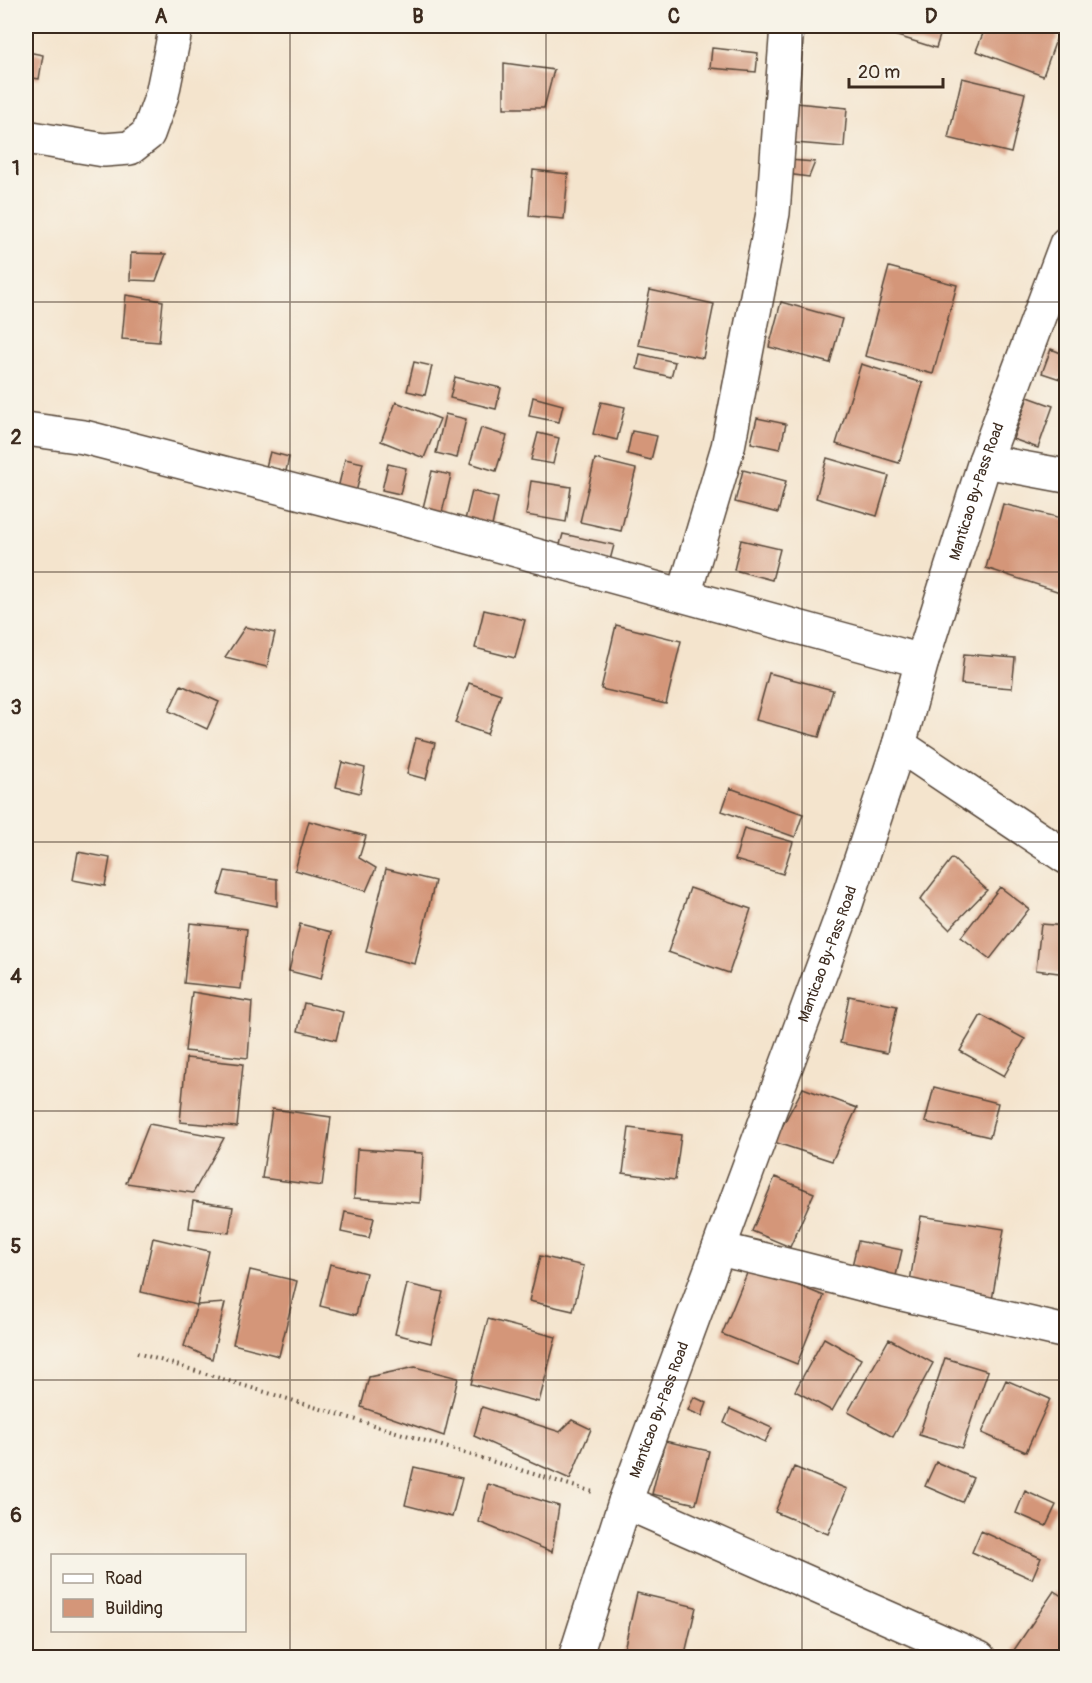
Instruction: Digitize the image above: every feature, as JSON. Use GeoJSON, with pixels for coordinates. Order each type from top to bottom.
{"type":"FeatureCollection","features":[{"type":"Feature","properties":{"kind":"street"},"geometry":{"type":"LineString","coordinates":[[26,137],[104,150],[130,148],[148,134],[162,95],[176,26]]}},
{"type":"Feature","properties":{"kind":"street"},"geometry":{"type":"LineString","coordinates":[[684,595],[728,447],[773,213],[787,26]]}},
{"type":"Feature","properties":{"kind":"street","name":"Manticao By-Pass Road"},"geometry":{"type":"LineString","coordinates":[[576,1658],[626,1502],[845,907],[899,746],[922,661],[986,461],[1066,244]]}},
{"type":"Feature","properties":{"kind":"street"},"geometry":{"type":"LineString","coordinates":[[26,429],[95,440],[403,519],[922,661]]}},
{"type":"Feature","properties":{"kind":"street"},"geometry":{"type":"LineString","coordinates":[[986,461],[1066,476]]}},
{"type":"Feature","properties":{"kind":"street"},"geometry":{"type":"LineString","coordinates":[[899,746],[1066,857]]}},
{"type":"Feature","properties":{"kind":"street"},"geometry":{"type":"LineString","coordinates":[[719,1249],[1066,1332]]}},
{"type":"Feature","properties":{"kind":"street"},"geometry":{"type":"LineString","coordinates":[[626,1502],[979,1658]]}},
{"type":"Feature","properties":{"kind":"path"},"geometry":{"type":"LineString","coordinates":[[137,1353],[626,1502]]}},
{"type":"Feature","properties":{"kind":"building"},"geometry":{"type":"Polygon","coordinates":[[[480,26],[517,26],[517,28],[480,28],[480,26]]]}},
{"type":"Feature","properties":{"kind":"building"},"geometry":{"type":"Polygon","coordinates":[[[751,26],[775,26],[774,30],[751,28],[751,26]]]}},
{"type":"Feature","properties":{"kind":"building"},"geometry":{"type":"Polygon","coordinates":[[[879,26],[943,26],[936,48],[878,30],[879,26]]]}},
{"type":"Feature","properties":{"kind":"building"},"geometry":{"type":"Polygon","coordinates":[[[986,26],[1051,26],[1060,29],[1043,76],[976,51],[986,26]]]}},
{"type":"Feature","properties":{"kind":"building"},"geometry":{"type":"Polygon","coordinates":[[[712,48],[758,53],[756,72],[710,68],[712,48]]]}},
{"type":"Feature","properties":{"kind":"building"},"geometry":{"type":"Polygon","coordinates":[[[28,52],[43,55],[39,79],[26,77],[28,52]]]}},
{"type":"Feature","properties":{"kind":"building"},"geometry":{"type":"Polygon","coordinates":[[[504,63],[554,70],[544,108],[504,108],[504,63]]]}},
{"type":"Feature","properties":{"kind":"building"},"geometry":{"type":"Polygon","coordinates":[[[962,78],[1025,93],[1011,153],[948,138],[962,78]]]}},
{"type":"Feature","properties":{"kind":"building"},"geometry":{"type":"Polygon","coordinates":[[[786,102],[847,108],[844,147],[783,142],[786,102]]]}},
{"type":"Feature","properties":{"kind":"building"},"geometry":{"type":"Polygon","coordinates":[[[788,160],[815,162],[809,177],[787,174],[788,160]]]}},
{"type":"Feature","properties":{"kind":"building"},"geometry":{"type":"Polygon","coordinates":[[[533,170],[568,174],[564,219],[529,216],[533,170]]]}},
{"type":"Feature","properties":{"kind":"building"},"geometry":{"type":"Polygon","coordinates":[[[131,253],[166,254],[156,281],[130,280],[131,253]]]}},
{"type":"Feature","properties":{"kind":"building"},"geometry":{"type":"Polygon","coordinates":[[[889,267],[957,285],[933,374],[865,356],[889,267]]]}},
{"type":"Feature","properties":{"kind":"building"},"geometry":{"type":"Polygon","coordinates":[[[650,290],[714,304],[703,358],[638,345],[650,290]]]}},
{"type":"Feature","properties":{"kind":"building"},"geometry":{"type":"Polygon","coordinates":[[[126,295],[163,301],[159,342],[122,339],[126,295]]]}},
{"type":"Feature","properties":{"kind":"building"},"geometry":{"type":"Polygon","coordinates":[[[781,302],[842,319],[830,363],[769,347],[781,302]]]}},
{"type":"Feature","properties":{"kind":"building"},"geometry":{"type":"Polygon","coordinates":[[[1051,349],[1066,355],[1066,381],[1042,373],[1051,349]]]}},
{"type":"Feature","properties":{"kind":"building"},"geometry":{"type":"Polygon","coordinates":[[[640,354],[675,362],[671,377],[637,369],[640,354]]]}},
{"type":"Feature","properties":{"kind":"building"},"geometry":{"type":"Polygon","coordinates":[[[414,362],[432,366],[425,395],[407,391],[414,362]]]}},
{"type":"Feature","properties":{"kind":"building"},"geometry":{"type":"Polygon","coordinates":[[[861,364],[923,383],[899,463],[836,444],[861,364]]]}},
{"type":"Feature","properties":{"kind":"building"},"geometry":{"type":"Polygon","coordinates":[[[455,377],[501,388],[496,409],[450,398],[455,377]]]}},
{"type":"Feature","properties":{"kind":"building"},"geometry":{"type":"Polygon","coordinates":[[[533,397],[563,405],[559,422],[529,416],[533,397]]]}},
{"type":"Feature","properties":{"kind":"building"},"geometry":{"type":"Polygon","coordinates":[[[1028,397],[1053,406],[1038,448],[1013,439],[1028,397]]]}},
{"type":"Feature","properties":{"kind":"building"},"geometry":{"type":"Polygon","coordinates":[[[396,402],[440,419],[424,458],[381,441],[396,402]]]}},
{"type":"Feature","properties":{"kind":"building"},"geometry":{"type":"Polygon","coordinates":[[[601,402],[625,407],[617,440],[593,434],[601,402]]]}},
{"type":"Feature","properties":{"kind":"building"},"geometry":{"type":"Polygon","coordinates":[[[445,414],[466,419],[457,458],[436,453],[445,414]]]}},
{"type":"Feature","properties":{"kind":"building"},"geometry":{"type":"Polygon","coordinates":[[[757,418],[786,424],[780,449],[751,443],[757,418]]]}},
{"type":"Feature","properties":{"kind":"building"},"geometry":{"type":"Polygon","coordinates":[[[481,428],[507,436],[496,471],[470,463],[481,428]]]}},
{"type":"Feature","properties":{"kind":"building"},"geometry":{"type":"Polygon","coordinates":[[[632,431],[657,436],[651,460],[627,454],[632,431]]]}},
{"type":"Feature","properties":{"kind":"building"},"geometry":{"type":"Polygon","coordinates":[[[538,433],[559,438],[553,464],[531,460],[538,433]]]}},
{"type":"Feature","properties":{"kind":"building"},"geometry":{"type":"Polygon","coordinates":[[[270,452],[289,457],[286,471],[266,467],[270,452]]]}},
{"type":"Feature","properties":{"kind":"building"},"geometry":{"type":"Polygon","coordinates":[[[827,458],[889,476],[877,516],[816,498],[827,458]]]}},
{"type":"Feature","properties":{"kind":"building"},"geometry":{"type":"Polygon","coordinates":[[[345,459],[363,463],[353,505],[335,501],[345,459]]]}},
{"type":"Feature","properties":{"kind":"building"},"geometry":{"type":"Polygon","coordinates":[[[595,459],[636,469],[621,531],[580,522],[595,459]]]}},
{"type":"Feature","properties":{"kind":"building"},"geometry":{"type":"Polygon","coordinates":[[[388,464],[406,468],[400,494],[382,490],[388,464]]]}},
{"type":"Feature","properties":{"kind":"building"},"geometry":{"type":"Polygon","coordinates":[[[743,470],[786,481],[778,513],[735,502],[743,470]]]}},
{"type":"Feature","properties":{"kind":"building"},"geometry":{"type":"Polygon","coordinates":[[[432,471],[451,475],[441,517],[422,512],[432,471]]]}},
{"type":"Feature","properties":{"kind":"building"},"geometry":{"type":"Polygon","coordinates":[[[531,481],[571,487],[566,522],[526,515],[531,481]]]}},
{"type":"Feature","properties":{"kind":"building"},"geometry":{"type":"Polygon","coordinates":[[[472,491],[498,498],[492,526],[465,520],[472,491]]]}},
{"type":"Feature","properties":{"kind":"building"},"geometry":{"type":"Polygon","coordinates":[[[1003,504],[1066,519],[1066,594],[986,568],[1003,504]]]}},
{"type":"Feature","properties":{"kind":"building"},"geometry":{"type":"Polygon","coordinates":[[[563,534],[614,545],[610,560],[559,548],[563,534]]]}},
{"type":"Feature","properties":{"kind":"building"},"geometry":{"type":"Polygon","coordinates":[[[741,540],[780,549],[772,580],[734,570],[741,540]]]}},
{"type":"Feature","properties":{"kind":"building"},"geometry":{"type":"Polygon","coordinates":[[[484,610],[525,620],[515,658],[475,648],[484,610]]]}},
{"type":"Feature","properties":{"kind":"building"},"geometry":{"type":"Polygon","coordinates":[[[616,625],[681,641],[666,704],[601,689],[616,625]]]}},
{"type":"Feature","properties":{"kind":"building"},"geometry":{"type":"Polygon","coordinates":[[[245,627],[275,633],[267,667],[225,657],[245,627]]]}},
{"type":"Feature","properties":{"kind":"building"},"geometry":{"type":"Polygon","coordinates":[[[964,654],[1015,658],[1012,688],[961,684],[964,654]]]}},
{"type":"Feature","properties":{"kind":"building"},"geometry":{"type":"Polygon","coordinates":[[[769,673],[833,690],[819,737],[756,720],[769,673]]]}},
{"type":"Feature","properties":{"kind":"building"},"geometry":{"type":"Polygon","coordinates":[[[469,683],[501,694],[487,734],[455,723],[469,683]]]}},
{"type":"Feature","properties":{"kind":"building"},"geometry":{"type":"Polygon","coordinates":[[[181,685],[219,702],[207,729],[169,711],[181,685]]]}},
{"type":"Feature","properties":{"kind":"building"},"geometry":{"type":"Polygon","coordinates":[[[416,738],[435,743],[426,779],[407,774],[416,738]]]}},
{"type":"Feature","properties":{"kind":"building"},"geometry":{"type":"Polygon","coordinates":[[[342,762],[365,768],[360,793],[336,787],[342,762]]]}},
{"type":"Feature","properties":{"kind":"building"},"geometry":{"type":"Polygon","coordinates":[[[730,788],[803,814],[795,837],[722,811],[730,788]]]}},
{"type":"Feature","properties":{"kind":"building"},"geometry":{"type":"Polygon","coordinates":[[[309,821],[366,836],[359,858],[376,868],[366,891],[295,870],[309,821]]]}},
{"type":"Feature","properties":{"kind":"building"},"geometry":{"type":"Polygon","coordinates":[[[744,828],[793,842],[783,874],[735,860],[744,828]]]}},
{"type":"Feature","properties":{"kind":"building"},"geometry":{"type":"Polygon","coordinates":[[[78,852],[110,858],[105,886],[73,880],[78,852]]]}},
{"type":"Feature","properties":{"kind":"building"},"geometry":{"type":"Polygon","coordinates":[[[952,858],[987,890],[949,929],[920,900],[952,858]]]}},
{"type":"Feature","properties":{"kind":"building"},"geometry":{"type":"Polygon","coordinates":[[[386,869],[435,881],[415,964],[366,952],[386,869]]]}},
{"type":"Feature","properties":{"kind":"building"},"geometry":{"type":"Polygon","coordinates":[[[225,871],[277,879],[277,906],[218,894],[225,871]]]}},
{"type":"Feature","properties":{"kind":"building"},"geometry":{"type":"Polygon","coordinates":[[[1000,887],[1029,909],[990,959],[961,937],[1000,887]]]}},
{"type":"Feature","properties":{"kind":"building"},"geometry":{"type":"Polygon","coordinates":[[[690,888],[751,909],[729,973],[668,952],[690,888]]]}},
{"type":"Feature","properties":{"kind":"building"},"geometry":{"type":"Polygon","coordinates":[[[190,923],[247,929],[241,989],[184,983],[190,923]]]}},
{"type":"Feature","properties":{"kind":"building"},"geometry":{"type":"Polygon","coordinates":[[[300,924],[332,932],[321,979],[289,971],[300,924]]]}},
{"type":"Feature","properties":{"kind":"building"},"geometry":{"type":"Polygon","coordinates":[[[1041,924],[1066,926],[1066,974],[1036,970],[1041,924]]]}},
{"type":"Feature","properties":{"kind":"building"},"geometry":{"type":"Polygon","coordinates":[[[192,992],[252,1002],[248,1058],[185,1051],[192,992]]]}},
{"type":"Feature","properties":{"kind":"building"},"geometry":{"type":"Polygon","coordinates":[[[849,996],[897,1006],[887,1053],[840,1043],[849,996]]]}},
{"type":"Feature","properties":{"kind":"building"},"geometry":{"type":"Polygon","coordinates":[[[304,1003],[343,1012],[336,1040],[298,1031],[304,1003]]]}},
{"type":"Feature","properties":{"kind":"building"},"geometry":{"type":"Polygon","coordinates":[[[981,1015],[1025,1039],[1004,1076],[960,1051],[981,1015]]]}},
{"type":"Feature","properties":{"kind":"building"},"geometry":{"type":"Polygon","coordinates":[[[186,1058],[243,1064],[237,1127],[180,1122],[186,1058]]]}},
{"type":"Feature","properties":{"kind":"building"},"geometry":{"type":"Polygon","coordinates":[[[934,1087],[998,1103],[990,1137],[925,1122],[934,1087]]]}},
{"type":"Feature","properties":{"kind":"building"},"geometry":{"type":"Polygon","coordinates":[[[803,1088],[857,1108],[832,1161],[774,1142],[803,1088]]]}},
{"type":"Feature","properties":{"kind":"building"},"geometry":{"type":"Polygon","coordinates":[[[272,1109],[331,1117],[322,1186],[262,1178],[272,1109]]]}},
{"type":"Feature","properties":{"kind":"building"},"geometry":{"type":"Polygon","coordinates":[[[149,1124],[224,1138],[193,1193],[126,1183],[149,1124]]]}},
{"type":"Feature","properties":{"kind":"building"},"geometry":{"type":"Polygon","coordinates":[[[629,1128],[681,1135],[675,1180],[623,1173],[629,1128]]]}},
{"type":"Feature","properties":{"kind":"building"},"geometry":{"type":"Polygon","coordinates":[[[357,1149],[423,1153],[420,1203],[354,1198],[357,1149]]]}},
{"type":"Feature","properties":{"kind":"building"},"geometry":{"type":"Polygon","coordinates":[[[775,1177],[814,1193],[790,1247],[752,1231],[775,1177]]]}},
{"type":"Feature","properties":{"kind":"building"},"geometry":{"type":"Polygon","coordinates":[[[193,1201],[233,1207],[229,1233],[189,1228],[193,1201]]]}},
{"type":"Feature","properties":{"kind":"building"},"geometry":{"type":"Polygon","coordinates":[[[345,1212],[374,1218],[369,1238],[341,1232],[345,1212]]]}},
{"type":"Feature","properties":{"kind":"building"},"geometry":{"type":"Polygon","coordinates":[[[921,1216],[1004,1229],[991,1306],[908,1293],[921,1216]]]}},
{"type":"Feature","properties":{"kind":"building"},"geometry":{"type":"Polygon","coordinates":[[[153,1238],[209,1251],[197,1305],[141,1292],[153,1238]]]}},
{"type":"Feature","properties":{"kind":"building"},"geometry":{"type":"Polygon","coordinates":[[[858,1241],[902,1250],[894,1284],[850,1274],[858,1241]]]}},
{"type":"Feature","properties":{"kind":"building"},"geometry":{"type":"Polygon","coordinates":[[[540,1256],[584,1266],[573,1311],[529,1301],[540,1256]]]}},
{"type":"Feature","properties":{"kind":"building"},"geometry":{"type":"Polygon","coordinates":[[[330,1264],[366,1273],[356,1315],[320,1306],[330,1264]]]}},
{"type":"Feature","properties":{"kind":"building"},"geometry":{"type":"Polygon","coordinates":[[[750,1266],[824,1296],[797,1364],[722,1334],[750,1266]]]}},
{"type":"Feature","properties":{"kind":"building"},"geometry":{"type":"Polygon","coordinates":[[[250,1270],[297,1281],[279,1356],[233,1344],[250,1270]]]}},
{"type":"Feature","properties":{"kind":"building"},"geometry":{"type":"Polygon","coordinates":[[[407,1284],[443,1292],[431,1343],[395,1334],[407,1284]]]}},
{"type":"Feature","properties":{"kind":"building"},"geometry":{"type":"Polygon","coordinates":[[[225,1303],[212,1359],[184,1346],[197,1305],[225,1303]]]}},
{"type":"Feature","properties":{"kind":"building"},"geometry":{"type":"Polygon","coordinates":[[[488,1319],[556,1337],[539,1402],[471,1384],[488,1319]]]}},
{"type":"Feature","properties":{"kind":"building"},"geometry":{"type":"Polygon","coordinates":[[[824,1338],[861,1359],[832,1411],[795,1391],[824,1338]]]}},
{"type":"Feature","properties":{"kind":"building"},"geometry":{"type":"Polygon","coordinates":[[[889,1339],[933,1363],[893,1437],[848,1412],[889,1339]]]}},
{"type":"Feature","properties":{"kind":"building"},"geometry":{"type":"Polygon","coordinates":[[[945,1358],[988,1371],[962,1448],[919,1435],[945,1358]]]}},
{"type":"Feature","properties":{"kind":"building"},"geometry":{"type":"Polygon","coordinates":[[[415,1367],[458,1378],[444,1436],[361,1407],[369,1377],[415,1367]]]}},
{"type":"Feature","properties":{"kind":"building"},"geometry":{"type":"Polygon","coordinates":[[[1006,1380],[1050,1399],[1026,1452],[982,1433],[1006,1380]]]}},
{"type":"Feature","properties":{"kind":"building"},"geometry":{"type":"Polygon","coordinates":[[[694,1397],[707,1403],[702,1416],[688,1410],[694,1397]]]}},
{"type":"Feature","properties":{"kind":"building"},"geometry":{"type":"Polygon","coordinates":[[[482,1407],[560,1432],[572,1420],[591,1429],[570,1479],[474,1436],[482,1407]]]}},
{"type":"Feature","properties":{"kind":"building"},"geometry":{"type":"Polygon","coordinates":[[[730,1409],[772,1428],[765,1442],[724,1423],[730,1409]]]}},
{"type":"Feature","properties":{"kind":"building"},"geometry":{"type":"Polygon","coordinates":[[[665,1441],[709,1451],[696,1504],[652,1494],[665,1441]]]}},
{"type":"Feature","properties":{"kind":"building"},"geometry":{"type":"Polygon","coordinates":[[[936,1462],[973,1478],[962,1502],[925,1486],[936,1462]]]}},
{"type":"Feature","properties":{"kind":"building"},"geometry":{"type":"Polygon","coordinates":[[[414,1467],[462,1478],[452,1517],[405,1505],[414,1467]]]}},
{"type":"Feature","properties":{"kind":"building"},"geometry":{"type":"Polygon","coordinates":[[[794,1467],[847,1489],[828,1534],[775,1512],[794,1467]]]}},
{"type":"Feature","properties":{"kind":"building"},"geometry":{"type":"Polygon","coordinates":[[[488,1484],[559,1506],[552,1552],[479,1522],[488,1484]]]}},
{"type":"Feature","properties":{"kind":"building"},"geometry":{"type":"Polygon","coordinates":[[[1025,1491],[1056,1505],[1046,1526],[1016,1513],[1025,1491]]]}},
{"type":"Feature","properties":{"kind":"building"},"geometry":{"type":"Polygon","coordinates":[[[981,1531],[1041,1558],[1032,1579],[972,1552],[981,1531]]]}},
{"type":"Feature","properties":{"kind":"building"},"geometry":{"type":"Polygon","coordinates":[[[1054,1591],[1066,1599],[1066,1658],[1025,1658],[1014,1650],[1054,1591]]]}},
{"type":"Feature","properties":{"kind":"building"},"geometry":{"type":"Polygon","coordinates":[[[637,1593],[696,1607],[684,1658],[622,1658],[637,1593]]]}}]}
